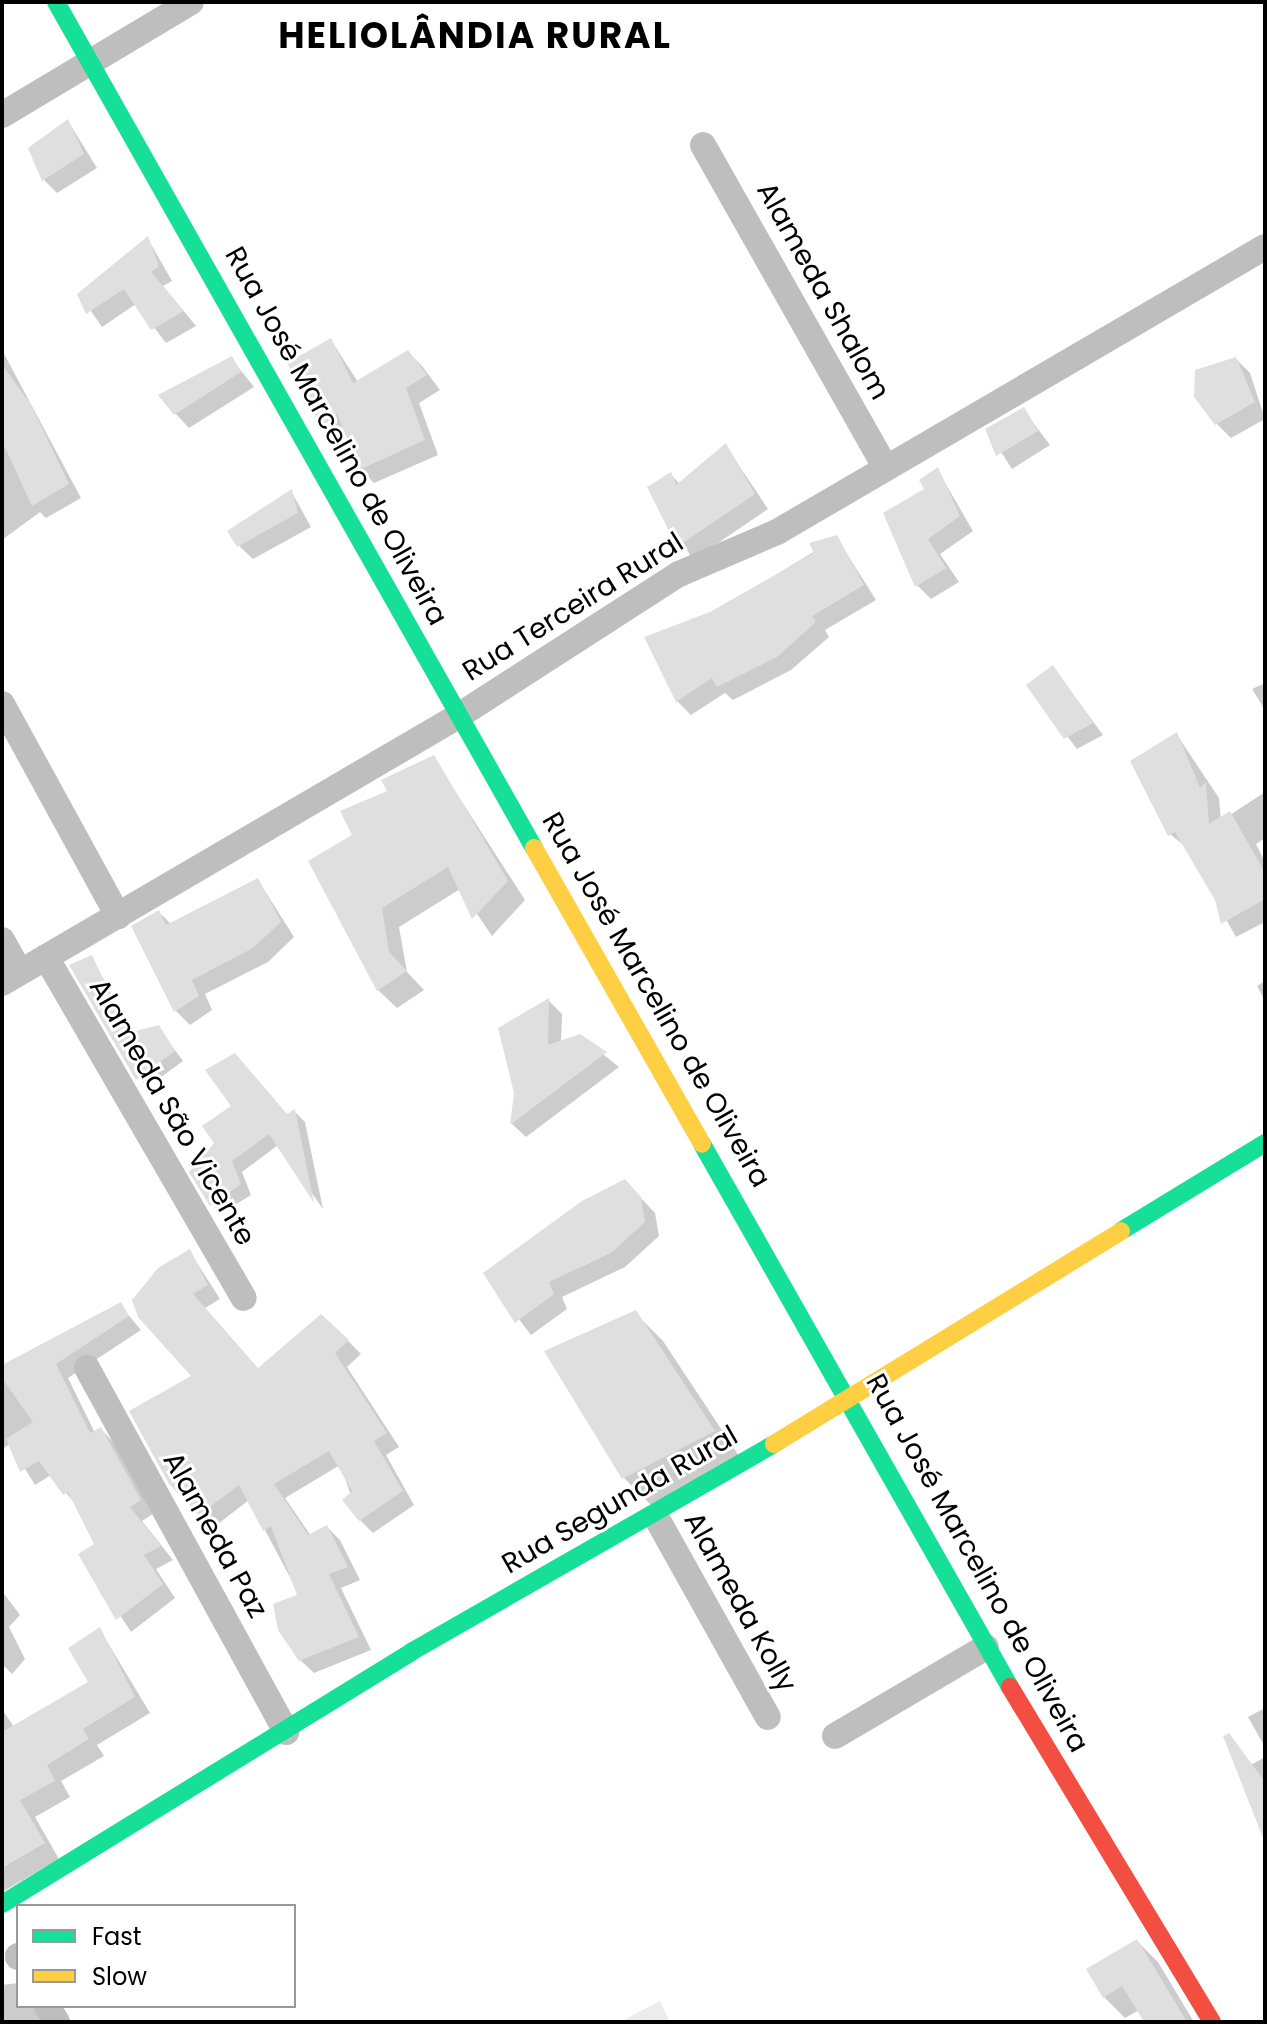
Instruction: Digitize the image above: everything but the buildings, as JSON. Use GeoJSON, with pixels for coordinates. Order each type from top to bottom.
{"type":"FeatureCollection","features":[{"type":"Feature","properties":{"kind":"street","name":"Rua José Marcelino de Oliveira"},"geometry":{"type":"LineString","coordinates":[[56,2],[460,715],[1212,2022]]}},
{"type":"Feature","properties":{"kind":"street"},"geometry":{"type":"LineString","coordinates":[[2,115],[191,2]]}},
{"type":"Feature","properties":{"kind":"street","name":"Alameda Shalom"},"geometry":{"type":"LineString","coordinates":[[703,145],[886,468]]}},
{"type":"Feature","properties":{"kind":"street","name":"Rua Terceira Rural"},"geometry":{"type":"LineString","coordinates":[[10,977],[460,715],[679,574],[777,532],[1265,247]]}},
{"type":"Feature","properties":{"kind":"street"},"geometry":{"type":"LineString","coordinates":[[2,704],[118,916]]}},
{"type":"Feature","properties":{"kind":"street"},"geometry":{"type":"LineString","coordinates":[[2,940],[10,977]]}},
{"type":"Feature","properties":{"kind":"street","name":"Alameda São Vicente"},"geometry":{"type":"LineString","coordinates":[[46,957],[244,1298]]}},
{"type":"Feature","properties":{"kind":"street","name":"Rua Segunda Rural"},"geometry":{"type":"LineString","coordinates":[[2,1904],[152,1827],[286,1732],[411,1652],[656,1517],[849,1394],[1265,1143]]}},
{"type":"Feature","properties":{"kind":"street","name":"Alameda Paz"},"geometry":{"type":"LineString","coordinates":[[87,1368],[286,1732]]}},
{"type":"Feature","properties":{"kind":"street","name":"Alameda Kolly"},"geometry":{"type":"LineString","coordinates":[[656,1517],[768,1717]]}},
{"type":"Feature","properties":{"kind":"street"},"geometry":{"type":"LineString","coordinates":[[835,1736],[985,1631]]}},
{"type":"Feature","properties":{"kind":"shaded area"},"geometry":{"type":"Polygon","coordinates":[[[660,2001],[670,2022],[620,2022],[660,2001]]]}},
{"type":"Feature","properties":{"kind":"traffic: fast"},"geometry":{"type":"LineString","coordinates":[[56,2],[534,848]]}},
{"type":"Feature","properties":{"kind":"traffic: fast"},"geometry":{"type":"LineString","coordinates":[[1121,1231],[1265,1143]]}},
{"type":"Feature","properties":{"kind":"traffic: fast"},"geometry":{"type":"LineString","coordinates":[[702,1144],[1010,1687]]}},
{"type":"Feature","properties":{"kind":"traffic: fast"},"geometry":{"type":"LineString","coordinates":[[2,1904],[411,1652],[774,1444]]}},
{"type":"Feature","properties":{"kind":"traffic: slow"},"geometry":{"type":"LineString","coordinates":[[534,848],[702,1144]]}},
{"type":"Feature","properties":{"kind":"traffic: slow"},"geometry":{"type":"LineString","coordinates":[[774,1444],[1121,1231]]}},
{"type":"Feature","properties":{"kind":"traffic: jam"},"geometry":{"type":"LineString","coordinates":[[1010,1687],[1212,2022]]}},
{"type":"Feature","properties":{"kind":"district","name":"HELIOLÂNDIA RURAL"},"geometry":{"type":"Point","coordinates":[475,36]}}]}
